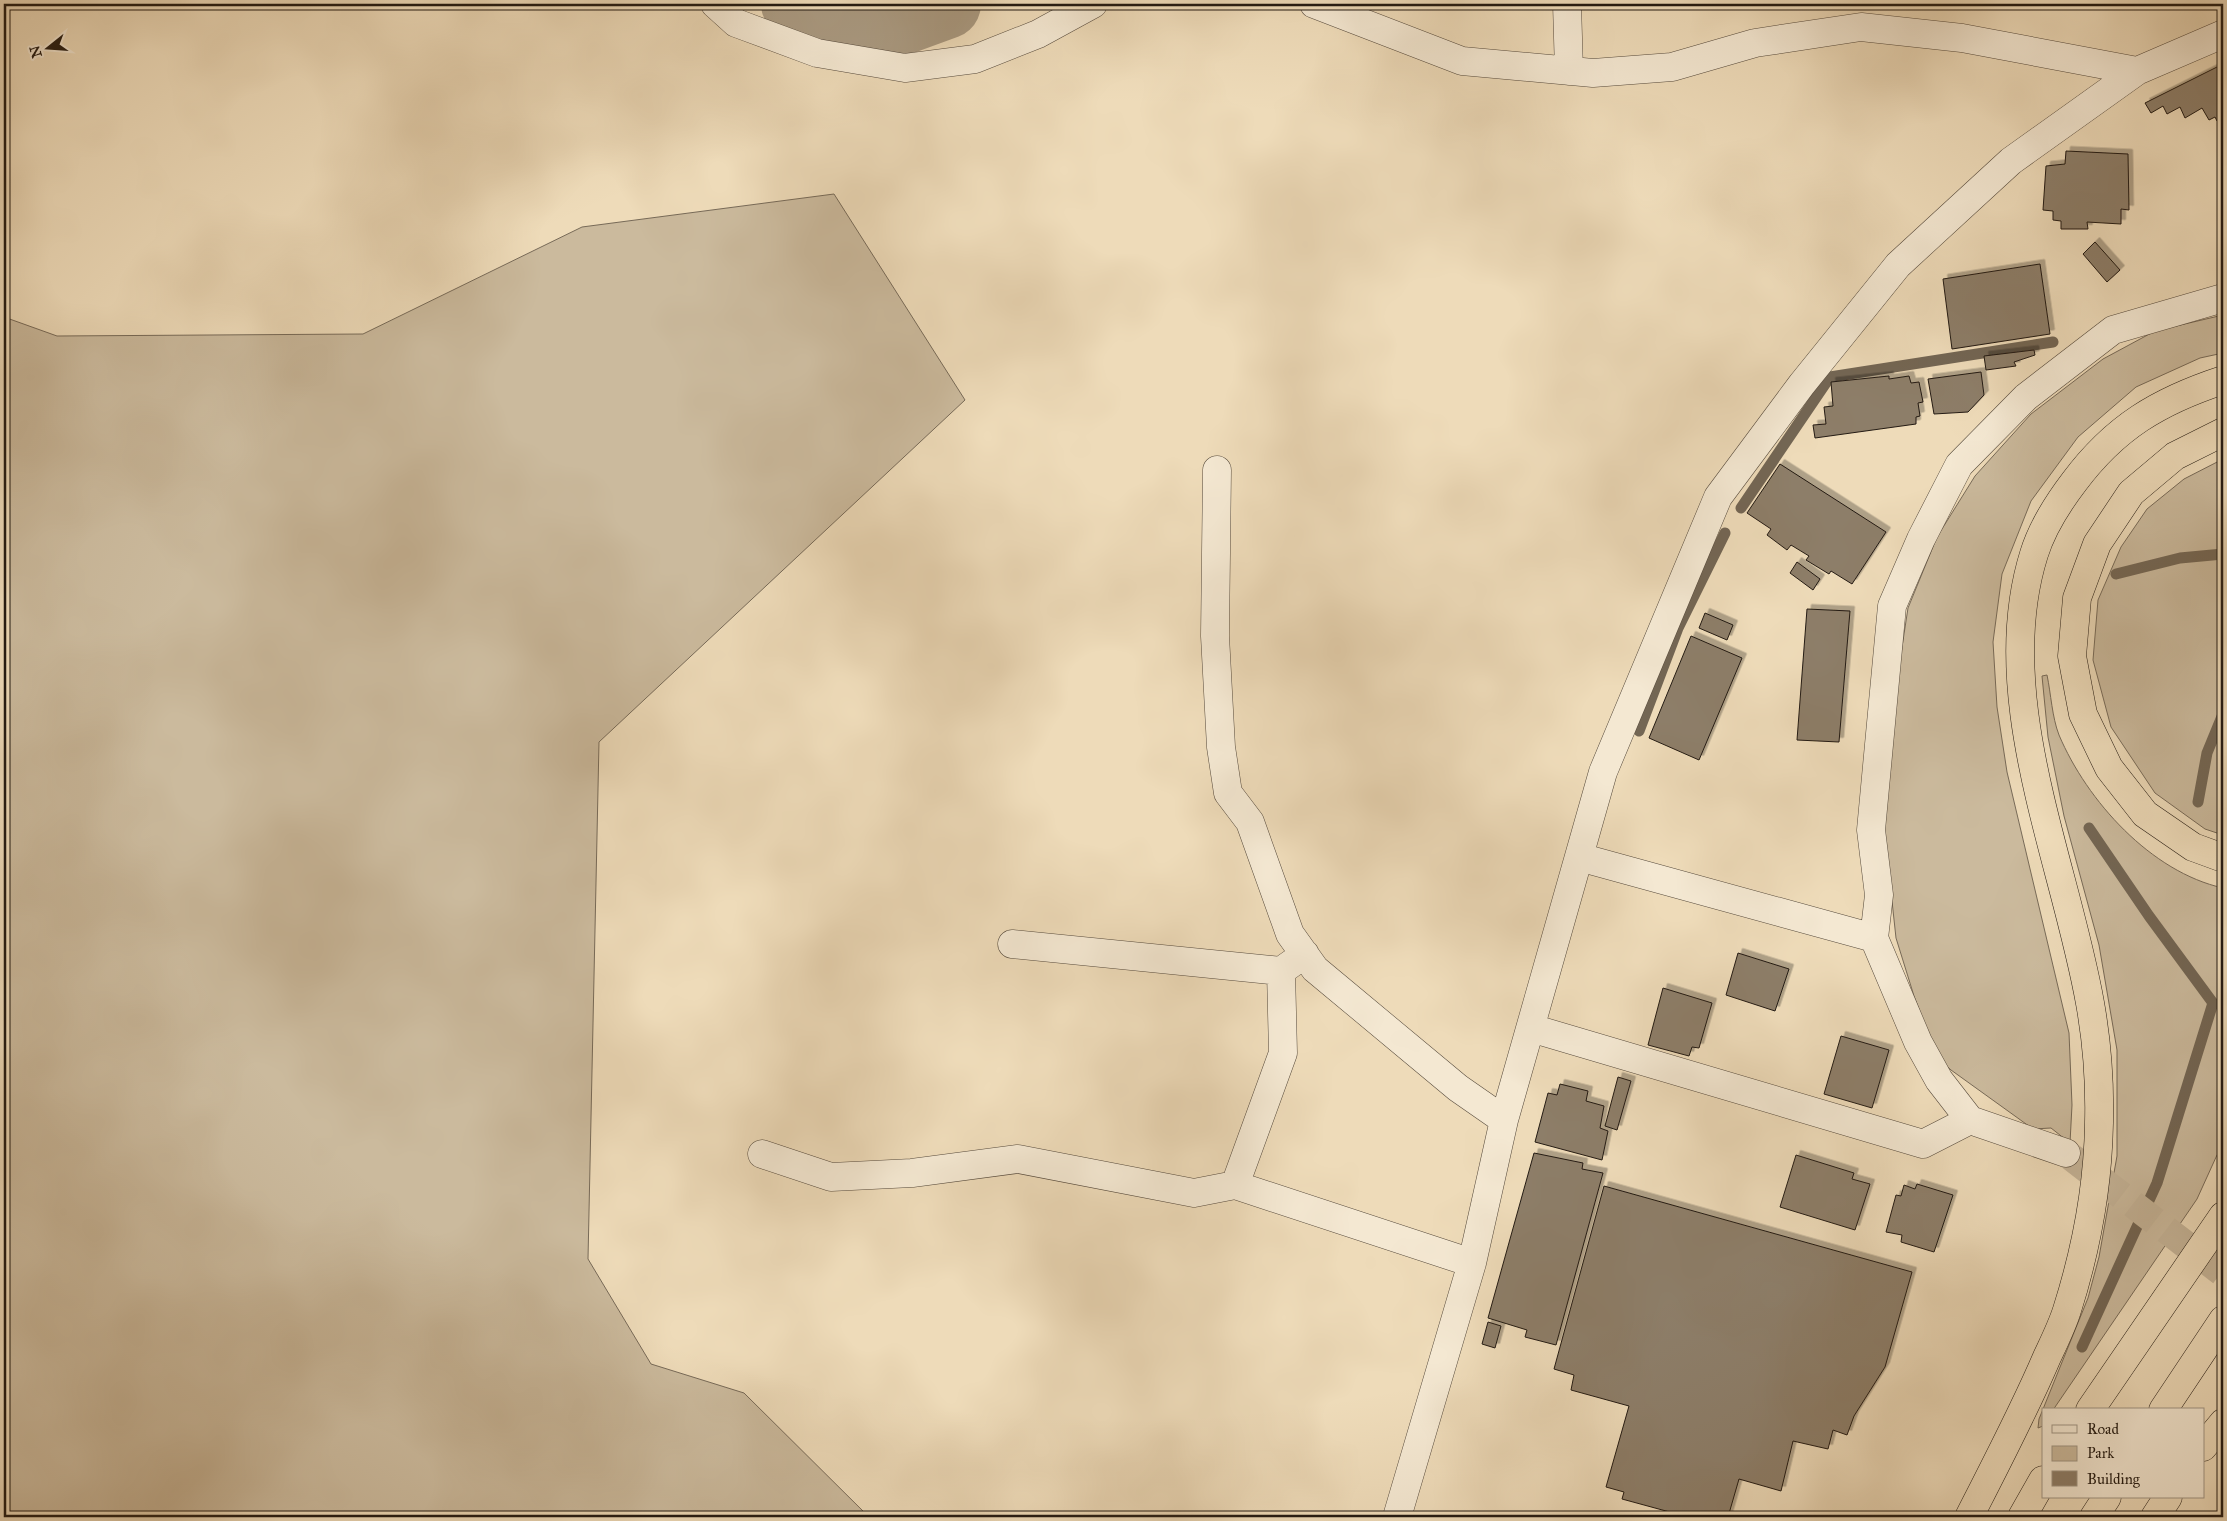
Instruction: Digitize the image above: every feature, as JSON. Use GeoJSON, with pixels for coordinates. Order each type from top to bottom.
{"type":"FeatureCollection","features":[{"type":"Feature","properties":{"kind":"highway"},"geometry":{"type":"LineString","coordinates":[[1970,1517],[2034,1386],[2066,1314],[2086,1244],[2095,1183],[2099,1124],[2098,1063],[2090,1002],[2040,795],[2027,731],[2020,666],[2023,602],[2034,552],[2059,502],[2095,454],[2136,420],[2183,394],[2223,380]]}},
{"type":"Feature","properties":{"kind":"highway"},"geometry":{"type":"LineString","coordinates":[[2223,432],[2175,456],[2131,493],[2097,544],[2077,598],[2072,656],[2083,714],[2109,768],[2145,814],[2193,847],[2223,858]]}},
{"type":"Feature","properties":{"kind":"highway"},"geometry":{"type":"LineString","coordinates":[[2091,1408],[2223,1216]]}},
{"type":"Feature","properties":{"kind":"highway"},"geometry":{"type":"LineString","coordinates":[[2164,1408],[2223,1320]]}},
{"type":"Feature","properties":{"kind":"highway"},"geometry":{"type":"LineString","coordinates":[[2204,1446],[2223,1423]]}},
{"type":"Feature","properties":{"kind":"highway"},"geometry":{"type":"LineString","coordinates":[[2022,1517],[2042,1482]]}},
{"type":"Feature","properties":{"kind":"highway"},"geometry":{"type":"LineString","coordinates":[[2094,1517],[2106,1498]]}},
{"type":"Feature","properties":{"kind":"highway"},"geometry":{"type":"LineString","coordinates":[[2154,1517],[2167,1498]]}},
{"type":"Feature","properties":{"kind":"street"},"geometry":{"type":"LineString","coordinates":[[715,4],[736,23],[817,53],[905,68],[975,59],[1038,34],[1093,4]]}},
{"type":"Feature","properties":{"kind":"street"},"geometry":{"type":"LineString","coordinates":[[1314,4],[1462,60],[1593,73],[1672,67],[1755,42],[1861,27],[1962,38],[2136,71]]}},
{"type":"Feature","properties":{"kind":"street"},"geometry":{"type":"LineString","coordinates":[[1567,4],[1569,71]]}},
{"type":"Feature","properties":{"kind":"street"},"geometry":{"type":"LineString","coordinates":[[1397,1517],[1472,1263],[1504,1120],[1603,772],[1718,497],[1802,384],[1898,265],[2011,161],[2136,71],[2223,34]]}},
{"type":"Feature","properties":{"kind":"street"},"geometry":{"type":"LineString","coordinates":[[2066,1153],[1970,1120],[1939,1080],[1918,1042],[1874,938],[1880,895],[1871,830],[1892,606],[1921,539],[1959,465],[2026,397],[2113,330],[2223,298]]}},
{"type":"Feature","properties":{"kind":"street"},"geometry":{"type":"LineString","coordinates":[[1217,470],[1215,636],[1221,746],[1228,793],[1250,822],[1290,934],[1315,968],[1458,1088],[1504,1120]]}},
{"type":"Feature","properties":{"kind":"street"},"geometry":{"type":"LineString","coordinates":[[1578,857],[1874,938]]}},
{"type":"Feature","properties":{"kind":"street"},"geometry":{"type":"LineString","coordinates":[[1012,944],[1281,971],[1305,954]]}},
{"type":"Feature","properties":{"kind":"street"},"geometry":{"type":"LineString","coordinates":[[1235,1185],[1284,1053],[1281,971]]}},
{"type":"Feature","properties":{"kind":"street"},"geometry":{"type":"LineString","coordinates":[[1531,1028],[1923,1144],[1970,1120]]}},
{"type":"Feature","properties":{"kind":"street"},"geometry":{"type":"LineString","coordinates":[[762,1154],[831,1177],[912,1173],[1018,1159],[1194,1193],[1235,1185],[1472,1263]]}},
{"type":"Feature","properties":{"kind":"green space"},"geometry":{"type":"Polygon","coordinates":[[[834,194],[965,400],[599,742],[588,1259],[651,1364],[744,1393],[869,1517],[4,1517],[4,317],[57,336],[363,334],[582,227],[834,194]]]}},
{"type":"Feature","properties":{"kind":"green space"},"geometry":{"type":"Polygon","coordinates":[[[2223,315],[2223,353],[2200,358],[2136,387],[2078,437],[2031,501],[2002,574],[1993,642],[1997,707],[2007,772],[2069,1033],[2072,1105],[2070,1143],[2051,1128],[2033,1129],[1951,1070],[1937,1057],[1914,996],[1896,938],[1884,827],[1895,693],[1908,608],[1937,537],[1975,476],[2031,414],[2103,359],[2155,331],[2223,315]]]}},
{"type":"Feature","properties":{"kind":"green space"},"geometry":{"type":"Polygon","coordinates":[[[2223,459],[2223,835],[2205,829],[2155,793],[2111,727],[2093,660],[2098,600],[2121,547],[2147,509],[2184,479],[2223,459]]]}},
{"type":"Feature","properties":{"kind":"green space"},"geometry":{"type":"Polygon","coordinates":[[[2047,675],[2053,713],[2059,735],[2071,760],[2104,808],[2124,830],[2171,867],[2196,880],[2223,888],[2223,1148],[2217,1155],[2197,1199],[2054,1408],[2043,1408],[2088,1298],[2099,1257],[2117,1156],[2117,1050],[2099,945],[2064,816],[2048,737],[2042,676],[2047,675]]]}},
{"type":"Feature","properties":{"kind":"green space"},"geometry":{"type":"Polygon","coordinates":[[[2042,1412],[2042,1426],[2038,1428],[2042,1412]]]}},
{"type":"Feature","properties":{"kind":"building"},"geometry":{"type":"Polygon","coordinates":[[[2223,64],[2223,119],[2217,121],[2215,117],[2209,120],[2202,108],[2185,118],[2180,107],[2167,114],[2163,106],[2151,113],[2145,103],[2223,64]]]}},
{"type":"Feature","properties":{"kind":"building"},"geometry":{"type":"Polygon","coordinates":[[[2066,151],[2128,154],[2129,210],[2121,209],[2121,224],[2087,222],[2088,229],[2061,229],[2061,221],[2053,220],[2053,211],[2043,210],[2046,166],[2065,164],[2066,151]]]}},
{"type":"Feature","properties":{"kind":"building"},"geometry":{"type":"Polygon","coordinates":[[[2095,242],[2120,270],[2107,282],[2083,254],[2095,242]]]}},
{"type":"Feature","properties":{"kind":"building"},"geometry":{"type":"Polygon","coordinates":[[[2040,264],[2050,334],[1952,349],[1943,279],[2040,264]]]}},
{"type":"Feature","properties":{"kind":"building"},"geometry":{"type":"Polygon","coordinates":[[[2034,350],[2035,355],[2014,362],[2016,366],[1986,370],[1984,356],[2034,350]]]}},
{"type":"Feature","properties":{"kind":"building"},"geometry":{"type":"Polygon","coordinates":[[[1981,372],[1984,395],[1968,412],[1934,414],[1928,379],[1981,372]]]}},
{"type":"Feature","properties":{"kind":"building"},"geometry":{"type":"Polygon","coordinates":[[[1889,376],[1889,379],[1909,376],[1911,383],[1919,382],[1923,402],[1918,403],[1920,416],[1916,417],[1916,424],[1815,438],[1813,425],[1826,424],[1824,407],[1833,406],[1831,382],[1889,376]]]}},
{"type":"Feature","properties":{"kind":"building"},"geometry":{"type":"Polygon","coordinates":[[[1780,464],[1886,532],[1852,584],[1831,571],[1829,574],[1806,560],[1809,556],[1791,545],[1787,550],[1767,535],[1771,529],[1747,513],[1780,464]]]}},
{"type":"Feature","properties":{"kind":"building"},"geometry":{"type":"Polygon","coordinates":[[[1797,562],[1820,579],[1813,590],[1790,573],[1797,562]]]}},
{"type":"Feature","properties":{"kind":"building"},"geometry":{"type":"Polygon","coordinates":[[[1807,609],[1850,611],[1839,742],[1797,740],[1807,609]]]}},
{"type":"Feature","properties":{"kind":"building"},"geometry":{"type":"Polygon","coordinates":[[[1705,613],[1733,625],[1727,640],[1699,628],[1705,613]]]}},
{"type":"Feature","properties":{"kind":"building"},"geometry":{"type":"Polygon","coordinates":[[[1691,636],[1742,658],[1699,760],[1649,738],[1691,636]]]}},
{"type":"Feature","properties":{"kind":"building"},"geometry":{"type":"Polygon","coordinates":[[[1738,953],[1789,969],[1775,1011],[1726,995],[1738,953]]]}},
{"type":"Feature","properties":{"kind":"building"},"geometry":{"type":"Polygon","coordinates":[[[1663,988],[1712,1003],[1699,1048],[1692,1047],[1689,1056],[1648,1045],[1663,988]]]}},
{"type":"Feature","properties":{"kind":"building"},"geometry":{"type":"Polygon","coordinates":[[[1841,1036],[1889,1050],[1872,1108],[1824,1094],[1841,1036]]]}},
{"type":"Feature","properties":{"kind":"building"},"geometry":{"type":"Polygon","coordinates":[[[1618,1077],[1631,1081],[1617,1130],[1605,1126],[1618,1077]]]}},
{"type":"Feature","properties":{"kind":"building"},"geometry":{"type":"Polygon","coordinates":[[[1560,1084],[1588,1091],[1586,1101],[1604,1106],[1600,1128],[1608,1131],[1602,1160],[1535,1142],[1548,1093],[1557,1095],[1560,1084]]]}},
{"type":"Feature","properties":{"kind":"building"},"geometry":{"type":"Polygon","coordinates":[[[1534,1153],[1583,1163],[1582,1169],[1603,1173],[1556,1345],[1525,1337],[1527,1330],[1488,1318],[1534,1153]]]}},
{"type":"Feature","properties":{"kind":"building"},"geometry":{"type":"Polygon","coordinates":[[[1796,1155],[1854,1173],[1852,1179],[1870,1184],[1855,1230],[1780,1207],[1796,1155]]]}},
{"type":"Feature","properties":{"kind":"building"},"geometry":{"type":"Polygon","coordinates":[[[1917,1184],[1953,1195],[1934,1252],[1901,1242],[1902,1235],[1886,1232],[1896,1195],[1901,1196],[1904,1185],[1915,1189],[1917,1184]]]}},
{"type":"Feature","properties":{"kind":"building"},"geometry":{"type":"Polygon","coordinates":[[[1604,1186],[1912,1272],[1885,1367],[1854,1416],[1847,1435],[1833,1430],[1828,1449],[1793,1441],[1781,1491],[1739,1479],[1728,1517],[1688,1517],[1622,1499],[1624,1492],[1606,1487],[1629,1406],[1571,1390],[1574,1375],[1554,1369],[1604,1186]]]}},
{"type":"Feature","properties":{"kind":"building"},"geometry":{"type":"Polygon","coordinates":[[[1488,1322],[1501,1326],[1495,1348],[1482,1344],[1488,1322]]]}},
{"type":"Feature","properties":{"kind":"waterway"},"geometry":{"type":"LineString","coordinates":[[796,4],[905,19],[946,4]]}},
{"type":"Feature","properties":{"kind":"waterway"},"geometry":{"type":"LineString","coordinates":[[1741,508],[1830,377],[2053,342]]}},
{"type":"Feature","properties":{"kind":"waterway"},"geometry":{"type":"LineString","coordinates":[[1639,731],[1678,628],[1725,533]]}},
{"type":"Feature","properties":{"kind":"waterway"},"geometry":{"type":"LineString","coordinates":[[2116,574],[2180,558],[2223,554]]}},
{"type":"Feature","properties":{"kind":"waterway"},"geometry":{"type":"LineString","coordinates":[[2198,802],[2207,753],[2223,714]]}},
{"type":"Feature","properties":{"kind":"waterway"},"geometry":{"type":"LineString","coordinates":[[2089,828],[2149,916],[2213,1003]]}},
{"type":"Feature","properties":{"kind":"waterway"},"geometry":{"type":"LineString","coordinates":[[2082,1347],[2157,1183],[2213,1003]]}},
{"type":"Feature","properties":{"kind":"tunnel"},"geometry":{"type":"LineString","coordinates":[[2066,1153],[2223,1273]]}}]}
